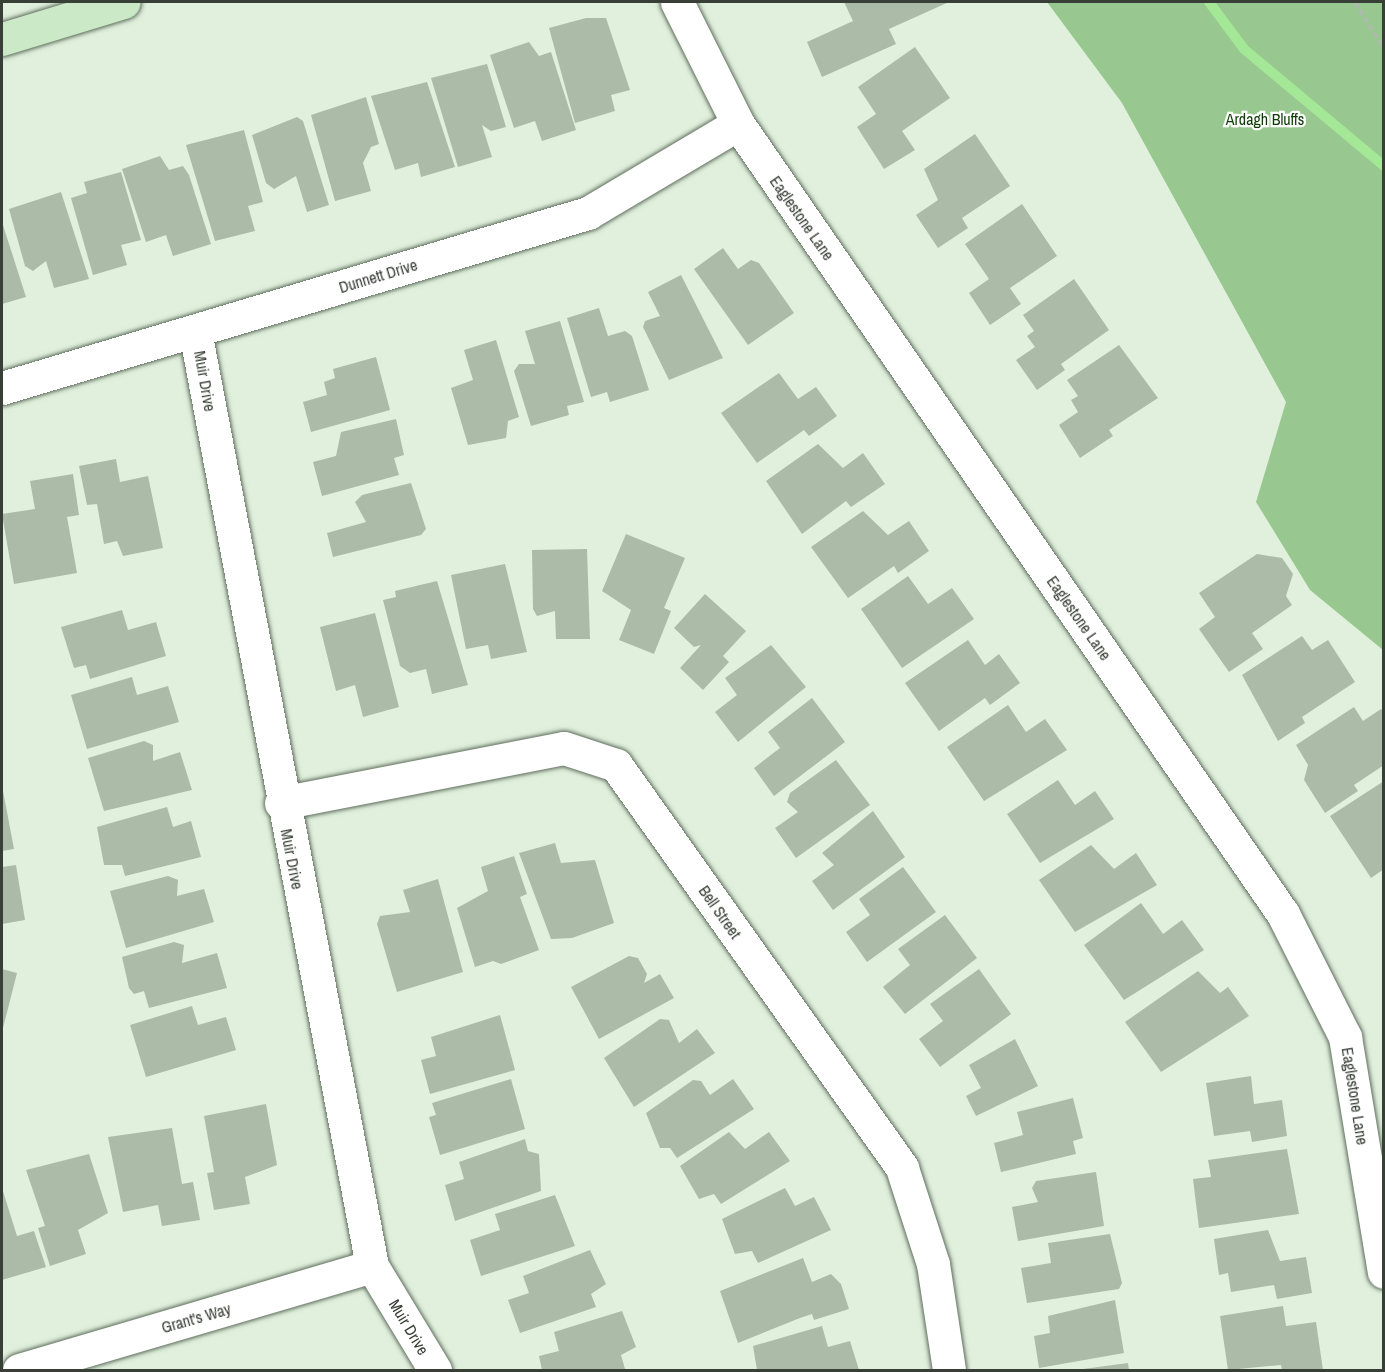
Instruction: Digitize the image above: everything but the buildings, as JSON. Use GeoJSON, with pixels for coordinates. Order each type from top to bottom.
{"type":"FeatureCollection","features":[{"type":"Feature","properties":{"kind":"street"},"geometry":{"type":"LineString","coordinates":[[2,39],[124,2]]}},
{"type":"Feature","properties":{"kind":"street","name":"Eaglestone Lane"},"geometry":{"type":"LineString","coordinates":[[677,2],[738,124],[1283,914],[1345,1037],[1383,1272]]}},
{"type":"Feature","properties":{"kind":"street","name":"Dunnett Drive"},"geometry":{"type":"LineString","coordinates":[[2,388],[588,213],[738,124]]}},
{"type":"Feature","properties":{"kind":"street","name":"Muir Drive"},"geometry":{"type":"LineString","coordinates":[[195,331],[281,803],[372,1266],[435,1371]]}},
{"type":"Feature","properties":{"kind":"street","name":"Bell Street"},"geometry":{"type":"LineString","coordinates":[[281,803],[564,748],[616,765],[902,1168],[933,1264],[949,1371]]}},
{"type":"Feature","properties":{"kind":"street","name":"Grant's Way"},"geometry":{"type":"LineString","coordinates":[[19,1371],[372,1266]]}},
{"type":"Feature","properties":{"kind":"path"},"geometry":{"type":"LineString","coordinates":[[1354,2],[1383,49]]}},
{"type":"Feature","properties":{"kind":"green space","name":"Ardagh Bluffs"},"geometry":{"type":"Polygon","coordinates":[[[1047,2],[1383,2],[1383,650],[1310,590],[1256,502],[1286,402],[1122,103],[1047,2]]]}},
{"type":"Feature","properties":{"kind":"waterway"},"geometry":{"type":"LineString","coordinates":[[1209,2],[1244,49],[1384,166]]}}]}
